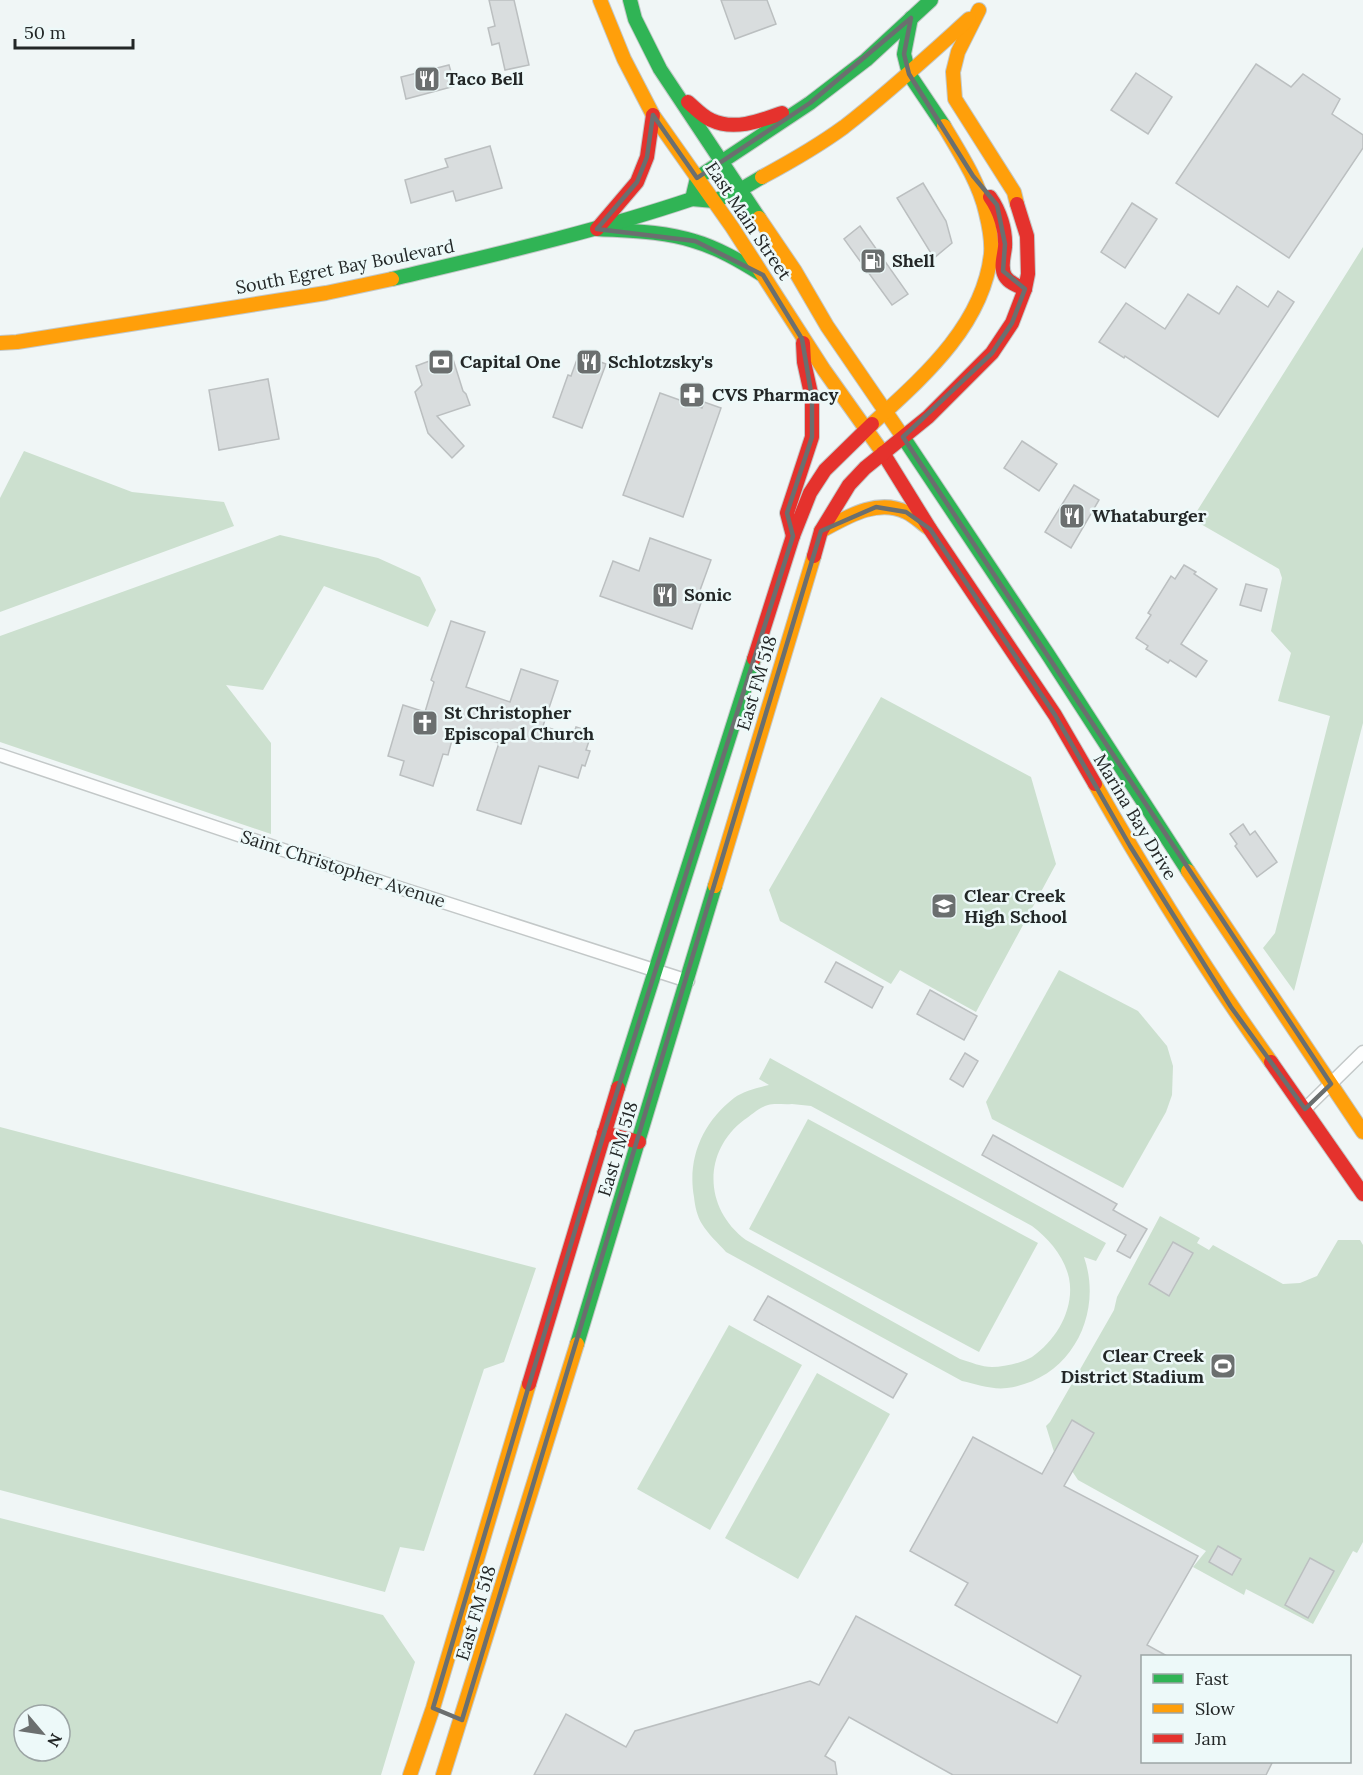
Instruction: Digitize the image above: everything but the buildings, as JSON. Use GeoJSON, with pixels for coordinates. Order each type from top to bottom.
{"type":"FeatureCollection","features":[{"type":"Feature","properties":{"kind":"main road","name":"East Main Street"},"geometry":{"type":"LineString","coordinates":[[600,0],[610,29],[653,115],[714,201],[802,339],[883,453]]}},
{"type":"Feature","properties":{"kind":"main road","name":"East Main Street"},"geometry":{"type":"LineString","coordinates":[[630,0],[660,69],[795,271],[826,326],[903,437]]}},
{"type":"Feature","properties":{"kind":"main road"},"geometry":{"type":"LineString","coordinates":[[931,0],[866,60],[810,103],[697,178],[692,199],[714,201],[740,190],[842,128],[909,74],[983,5]]}},
{"type":"Feature","properties":{"kind":"main road","name":"East FM 518"},"geometry":{"type":"LineString","coordinates":[[443,1775],[447,1714],[518,1480],[639,1142],[821,531],[849,485],[865,468],[928,417],[992,353],[1012,323],[1025,289],[1028,274],[1027,236],[1014,192],[956,99],[953,72],[958,52],[983,5]]}},
{"type":"Feature","properties":{"kind":"main road"},"geometry":{"type":"LineString","coordinates":[[911,18],[904,54],[909,74],[973,176],[997,205],[1002,220],[1005,244],[1003,271],[1006,278],[1025,289]]}},
{"type":"Feature","properties":{"kind":"main road"},"geometry":{"type":"LineString","coordinates":[[678,95],[712,120],[733,124],[756,123],[810,103]]}},
{"type":"Feature","properties":{"kind":"main road"},"geometry":{"type":"LineString","coordinates":[[597,229],[637,182],[645,164],[653,115]]}},
{"type":"Feature","properties":{"kind":"main road","name":"East FM 518"},"geometry":{"type":"LineString","coordinates":[[410,1775],[447,1714],[518,1480],[604,1133],[793,536],[812,489],[824,472],[911,388],[958,335],[976,307],[985,285],[991,259],[991,233],[973,176]]}},
{"type":"Feature","properties":{"kind":"main road","name":"South Egret Bay Boulevard"},"geometry":{"type":"LineString","coordinates":[[0,344],[326,293],[525,248],[597,229],[692,199]]}},
{"type":"Feature","properties":{"kind":"main road"},"geometry":{"type":"LineString","coordinates":[[597,229],[640,231],[695,241],[763,275]]}},
{"type":"Feature","properties":{"kind":"main road"},"geometry":{"type":"LineString","coordinates":[[793,536],[787,513],[813,428],[812,398],[804,362],[802,339]]}},
{"type":"Feature","properties":{"kind":"main road","name":"Marina Bay Drive"},"geometry":{"type":"LineString","coordinates":[[903,437],[1047,653],[1150,814],[1363,1132]]}},
{"type":"Feature","properties":{"kind":"main road","name":"Marina Bay Drive"},"geometry":{"type":"LineString","coordinates":[[883,453],[930,529],[1055,715],[1130,846],[1232,1007],[1363,1194]]}},
{"type":"Feature","properties":{"kind":"main road"},"geometry":{"type":"LineString","coordinates":[[821,531],[870,508],[886,506],[906,512],[930,529]]}},
{"type":"Feature","properties":{"kind":"main road"},"geometry":{"type":"LineString","coordinates":[[604,1133],[639,1142]]}},
{"type":"Feature","properties":{"kind":"street","name":"Saint Christopher Avenue"},"geometry":{"type":"LineString","coordinates":[[0,755],[688,981]]}},
{"type":"Feature","properties":{"kind":"street"},"geometry":{"type":"LineString","coordinates":[[1305,1109],[1363,1052]]}},
{"type":"Feature","properties":{"kind":"highlighted area"},"geometry":{"type":"Polygon","coordinates":[[[911,18],[904,54],[909,74],[973,176],[997,205],[1005,244],[1003,271],[1025,289],[1012,323],[992,353],[903,437],[1331,1084],[1305,1109],[1231,1007],[1130,846],[1055,715],[930,529],[906,512],[876,507],[821,531],[462,1720],[433,1708],[604,1133],[793,536],[787,513],[812,437],[812,398],[802,339],[763,275],[695,241],[597,229],[637,182],[647,157],[653,115],[697,178],[810,103],[911,18]]]}},
{"type":"Feature","properties":{"kind":"green space"},"geometry":{"type":"Polygon","coordinates":[[[1363,247],[1363,723],[1294,991],[1263,948],[1275,933],[1330,716],[1278,701],[1291,653],[1271,631],[1282,578],[1279,569],[1192,519],[1363,247]]]}},
{"type":"Feature","properties":{"kind":"green space"},"geometry":{"type":"Polygon","coordinates":[[[24,451],[132,492],[224,502],[234,526],[0,612],[0,498],[24,451]]]}},
{"type":"Feature","properties":{"kind":"green space"},"geometry":{"type":"Polygon","coordinates":[[[280,535],[378,558],[420,577],[436,610],[428,627],[324,586],[263,690],[226,685],[271,743],[271,834],[0,742],[0,636],[280,535]]]}},
{"type":"Feature","properties":{"kind":"green space"},"geometry":{"type":"Polygon","coordinates":[[[881,697],[1031,777],[1056,864],[976,1012],[900,970],[891,984],[780,921],[769,890],[881,697]]]}},
{"type":"Feature","properties":{"kind":"green space"},"geometry":{"type":"Polygon","coordinates":[[[1059,970],[1138,1011],[1167,1046],[1173,1066],[1172,1095],[1166,1112],[1123,1188],[992,1119],[986,1102],[1059,970]]]}},
{"type":"Feature","properties":{"kind":"green space"},"geometry":{"type":"Polygon","coordinates":[[[770,1058],[1106,1243],[1096,1261],[1084,1257],[1089,1279],[1089,1301],[1085,1322],[1077,1341],[1064,1358],[1048,1372],[1029,1382],[1007,1388],[962,1381],[726,1252],[707,1231],[698,1214],[692,1183],[695,1155],[706,1130],[723,1108],[742,1093],[769,1085],[759,1079],[770,1058]],[[774,1104],[765,1106],[730,1133],[715,1164],[714,1180],[716,1197],[722,1213],[732,1227],[746,1240],[960,1359],[984,1366],[1002,1366],[1028,1359],[1041,1350],[1056,1332],[1067,1312],[1070,1289],[1067,1270],[1060,1255],[1050,1242],[1032,1226],[811,1106],[774,1104]]]}},
{"type":"Feature","properties":{"kind":"green space"},"geometry":{"type":"Polygon","coordinates":[[[808,1119],[1038,1243],[979,1352],[749,1229],[808,1119]]]}},
{"type":"Feature","properties":{"kind":"green space"},"geometry":{"type":"Polygon","coordinates":[[[0,1127],[536,1268],[504,1362],[484,1369],[424,1551],[400,1547],[385,1592],[0,1490],[0,1127]]]}},
{"type":"Feature","properties":{"kind":"green space","name":"Clear Creek District Stadium"},"geometry":{"type":"Polygon","coordinates":[[[1160,1216],[1200,1238],[1197,1243],[1209,1250],[1213,1245],[1283,1284],[1300,1283],[1317,1276],[1338,1240],[1360,1240],[1363,1245],[1363,1542],[1357,1553],[1353,1551],[1313,1624],[1246,1589],[1244,1595],[1193,1567],[1206,1551],[1078,1480],[1072,1471],[1050,1458],[1054,1452],[1046,1426],[1114,1310],[1117,1297],[1160,1216]]]}},
{"type":"Feature","properties":{"kind":"green space"},"geometry":{"type":"Polygon","coordinates":[[[729,1325],[802,1365],[710,1530],[637,1489],[729,1325]]]}},
{"type":"Feature","properties":{"kind":"green space"},"geometry":{"type":"Polygon","coordinates":[[[817,1373],[890,1414],[798,1579],[725,1538],[817,1373]]]}},
{"type":"Feature","properties":{"kind":"green space"},"geometry":{"type":"Polygon","coordinates":[[[0,1518],[383,1615],[415,1662],[381,1775],[0,1775],[0,1518]]]}},
{"type":"Feature","properties":{"kind":"traffic: fast"},"geometry":{"type":"LineString","coordinates":[[630,0],[635,19],[660,69],[759,218]]}},
{"type":"Feature","properties":{"kind":"traffic: fast"},"geometry":{"type":"LineString","coordinates":[[762,177],[714,201],[692,199],[697,178],[810,103],[866,60],[931,0]]}},
{"type":"Feature","properties":{"kind":"traffic: fast"},"geometry":{"type":"LineString","coordinates":[[911,18],[904,54],[909,74],[944,126]]}},
{"type":"Feature","properties":{"kind":"traffic: fast"},"geometry":{"type":"LineString","coordinates":[[392,279],[581,232],[692,199]]}},
{"type":"Feature","properties":{"kind":"traffic: fast"},"geometry":{"type":"LineString","coordinates":[[597,229],[646,232],[682,238],[720,251],[761,274]]}},
{"type":"Feature","properties":{"kind":"traffic: fast"},"geometry":{"type":"LineString","coordinates":[[903,437],[1047,653],[1188,871]]}},
{"type":"Feature","properties":{"kind":"traffic: fast"},"geometry":{"type":"LineString","coordinates":[[618,1088],[754,659]]}},
{"type":"Feature","properties":{"kind":"traffic: fast"},"geometry":{"type":"LineString","coordinates":[[577,1344],[715,886]]}},
{"type":"Feature","properties":{"kind":"traffic: slow"},"geometry":{"type":"LineString","coordinates":[[600,0],[624,59],[653,115],[732,227],[824,370],[883,453]]}},
{"type":"Feature","properties":{"kind":"traffic: slow"},"geometry":{"type":"LineString","coordinates":[[979,10],[958,52],[953,72],[955,99],[1014,192],[1017,204]]}},
{"type":"Feature","properties":{"kind":"traffic: slow"},"geometry":{"type":"LineString","coordinates":[[762,177],[804,154],[844,127],[892,88],[969,19]]}},
{"type":"Feature","properties":{"kind":"traffic: slow"},"geometry":{"type":"LineString","coordinates":[[872,424],[911,388],[947,349],[963,327],[986,280],[991,249],[983,201],[974,179],[944,126]]}},
{"type":"Feature","properties":{"kind":"traffic: slow"},"geometry":{"type":"LineString","coordinates":[[759,218],[795,271],[827,326],[903,437]]}},
{"type":"Feature","properties":{"kind":"traffic: slow"},"geometry":{"type":"LineString","coordinates":[[0,343],[326,293],[392,279]]}},
{"type":"Feature","properties":{"kind":"traffic: slow"},"geometry":{"type":"LineString","coordinates":[[821,531],[862,511],[884,507],[906,512],[930,529]]}},
{"type":"Feature","properties":{"kind":"traffic: slow"},"geometry":{"type":"LineString","coordinates":[[715,886],[814,556]]}},
{"type":"Feature","properties":{"kind":"traffic: slow"},"geometry":{"type":"LineString","coordinates":[[1095,784],[1179,925],[1271,1062]]}},
{"type":"Feature","properties":{"kind":"traffic: slow"},"geometry":{"type":"LineString","coordinates":[[1188,871],[1363,1132]]}},
{"type":"Feature","properties":{"kind":"traffic: slow"},"geometry":{"type":"LineString","coordinates":[[443,1775],[577,1344]]}},
{"type":"Feature","properties":{"kind":"traffic: slow"},"geometry":{"type":"LineString","coordinates":[[410,1775],[433,1708],[529,1384]]}},
{"type":"Feature","properties":{"kind":"traffic: jam"},"geometry":{"type":"LineString","coordinates":[[688,102],[708,118],[729,125],[747,124],[782,113]]}},
{"type":"Feature","properties":{"kind":"traffic: jam"},"geometry":{"type":"LineString","coordinates":[[597,229],[637,182],[647,157],[653,115]]}},
{"type":"Feature","properties":{"kind":"traffic: jam"},"geometry":{"type":"LineString","coordinates":[[990,197],[1002,221],[1005,241],[1003,266],[1005,276],[1009,281],[1025,289]]}},
{"type":"Feature","properties":{"kind":"traffic: jam"},"geometry":{"type":"LineString","coordinates":[[814,556],[821,531],[849,485],[865,468],[928,417],[992,353],[1012,323],[1025,289],[1028,274],[1027,236],[1017,204]]}},
{"type":"Feature","properties":{"kind":"traffic: jam"},"geometry":{"type":"LineString","coordinates":[[793,536],[787,513],[812,437],[812,398],[804,362],[803,343]]}},
{"type":"Feature","properties":{"kind":"traffic: jam"},"geometry":{"type":"LineString","coordinates":[[754,659],[793,536],[810,493],[825,470],[872,424]]}},
{"type":"Feature","properties":{"kind":"traffic: jam"},"geometry":{"type":"LineString","coordinates":[[883,453],[930,529],[1055,715],[1095,784]]}},
{"type":"Feature","properties":{"kind":"traffic: jam"},"geometry":{"type":"LineString","coordinates":[[1271,1062],[1363,1194]]}},
{"type":"Feature","properties":{"kind":"traffic: jam"},"geometry":{"type":"LineString","coordinates":[[529,1384],[618,1088]]}},
{"type":"Feature","properties":{"kind":"traffic: jam"},"geometry":{"type":"LineString","coordinates":[[604,1133],[639,1142]]}},
{"type":"Feature","properties":{"kind":"place","name":"Taco Bell"},"geometry":{"type":"Point","coordinates":[427,79]}},
{"type":"Feature","properties":{"kind":"place","name":"Shell"},"geometry":{"type":"Point","coordinates":[873,261]}},
{"type":"Feature","properties":{"kind":"place","name":"Capital One"},"geometry":{"type":"Point","coordinates":[441,362]}},
{"type":"Feature","properties":{"kind":"place","name":"Schlotzsky's"},"geometry":{"type":"Point","coordinates":[589,362]}},
{"type":"Feature","properties":{"kind":"place","name":"CVS Pharmacy"},"geometry":{"type":"Point","coordinates":[692,395]}},
{"type":"Feature","properties":{"kind":"place","name":"Whataburger"},"geometry":{"type":"Point","coordinates":[1072,516]}},
{"type":"Feature","properties":{"kind":"place","name":"Sonic"},"geometry":{"type":"Point","coordinates":[665,595]}},
{"type":"Feature","properties":{"kind":"place","name":"St Christopher Episcopal Church"},"geometry":{"type":"Point","coordinates":[425,723]}},
{"type":"Feature","properties":{"kind":"place","name":"Clear Creek High School"},"geometry":{"type":"Point","coordinates":[944,906]}},
{"type":"Feature","properties":{"kind":"place","name":"Clear Creek District Stadium"},"geometry":{"type":"Point","coordinates":[1223,1366]}}]}
